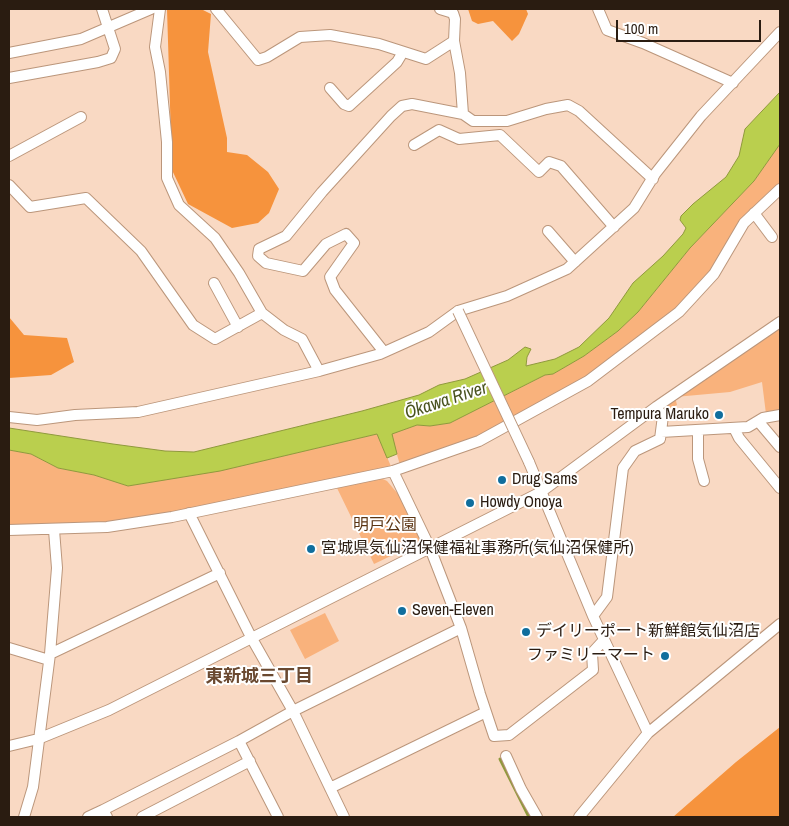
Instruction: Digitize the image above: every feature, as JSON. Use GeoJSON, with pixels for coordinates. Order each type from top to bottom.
{"type":"FeatureCollection","features":[{"type":"Feature","properties":{"kind":"street"},"geometry":{"type":"LineString","coordinates":[[9,78],[111,58],[115,49],[102,9]]}},
{"type":"Feature","properties":{"kind":"street"},"geometry":{"type":"LineString","coordinates":[[9,53],[81,39],[151,9]]}},
{"type":"Feature","properties":{"kind":"street"},"geometry":{"type":"LineString","coordinates":[[160,9],[155,47],[160,72],[167,142],[167,178],[180,205],[214,238],[239,273],[262,313],[284,330],[302,339],[319,371]]}},
{"type":"Feature","properties":{"kind":"street"},"geometry":{"type":"LineString","coordinates":[[216,9],[258,60],[267,57],[300,37],[330,35],[379,44],[426,58],[454,41]]}},
{"type":"Feature","properties":{"kind":"street"},"geometry":{"type":"LineString","coordinates":[[440,9],[453,13],[455,19],[454,41],[460,73],[463,114]]}},
{"type":"Feature","properties":{"kind":"street"},"geometry":{"type":"LineString","coordinates":[[598,9],[607,30],[643,43],[732,83]]}},
{"type":"Feature","properties":{"kind":"street"},"geometry":{"type":"LineString","coordinates":[[9,417],[37,420],[74,415],[138,412],[319,371],[384,352],[429,332],[458,311],[507,296],[567,269],[634,208],[653,179],[702,116],[780,32]]}},
{"type":"Feature","properties":{"kind":"street"},"geometry":{"type":"LineString","coordinates":[[330,88],[344,104],[349,106],[397,62],[404,52]]}},
{"type":"Feature","properties":{"kind":"street"},"geometry":{"type":"LineString","coordinates":[[384,352],[335,290],[330,277],[354,243],[346,234],[326,244],[303,271],[266,263],[258,256],[259,248],[286,236],[322,192],[402,106],[412,104],[463,114],[473,121],[507,121],[546,109],[568,105],[579,111],[653,179]]}},
{"type":"Feature","properties":{"kind":"street"},"geometry":{"type":"LineString","coordinates":[[9,156],[81,117]]}},
{"type":"Feature","properties":{"kind":"street"},"geometry":{"type":"LineString","coordinates":[[414,145],[439,130],[459,139],[500,135],[539,172],[549,162],[561,166],[614,227]]}},
{"type":"Feature","properties":{"kind":"street"},"geometry":{"type":"LineString","coordinates":[[9,185],[30,207],[86,198],[141,252],[193,325],[215,339],[262,313]]}},
{"type":"Feature","properties":{"kind":"street"},"geometry":{"type":"LineString","coordinates":[[9,530],[107,528],[189,513],[393,471],[480,441],[588,381],[679,312],[714,274],[744,223],[780,189]]}},
{"type":"Feature","properties":{"kind":"street"},"geometry":{"type":"LineString","coordinates":[[754,213],[772,237]]}},
{"type":"Feature","properties":{"kind":"street"},"geometry":{"type":"LineString","coordinates":[[548,231],[575,262]]}},
{"type":"Feature","properties":{"kind":"street"},"geometry":{"type":"LineString","coordinates":[[214,283],[238,327]]}},
{"type":"Feature","properties":{"kind":"street"},"geometry":{"type":"LineString","coordinates":[[458,311],[529,462],[593,616],[648,733]]}},
{"type":"Feature","properties":{"kind":"street"},"geometry":{"type":"LineString","coordinates":[[9,746],[38,739],[109,710],[541,492],[656,407],[780,322]]}},
{"type":"Feature","properties":{"kind":"street"},"geometry":{"type":"LineString","coordinates":[[593,616],[607,597],[623,468],[634,451],[660,439],[663,416],[656,407]]}},
{"type":"Feature","properties":{"kind":"street"},"geometry":{"type":"LineString","coordinates":[[661,432],[748,427],[763,418],[780,415]]}},
{"type":"Feature","properties":{"kind":"street"},"geometry":{"type":"LineString","coordinates":[[758,421],[780,447]]}},
{"type":"Feature","properties":{"kind":"street"},"geometry":{"type":"LineString","coordinates":[[734,428],[739,438],[780,488]]}},
{"type":"Feature","properties":{"kind":"street"},"geometry":{"type":"LineString","coordinates":[[698,430],[698,459],[704,481]]}},
{"type":"Feature","properties":{"kind":"street"},"geometry":{"type":"LineString","coordinates":[[393,471],[430,548],[461,628],[494,736],[509,735],[593,670],[592,653],[604,640]]}},
{"type":"Feature","properties":{"kind":"street"},"geometry":{"type":"LineString","coordinates":[[189,513],[251,637],[293,711],[344,817]]}},
{"type":"Feature","properties":{"kind":"street"},"geometry":{"type":"LineString","coordinates":[[24,817],[33,787],[49,657],[57,568],[54,530]]}},
{"type":"Feature","properties":{"kind":"street"},"geometry":{"type":"LineString","coordinates":[[9,648],[49,657],[220,573]]}},
{"type":"Feature","properties":{"kind":"street"},"geometry":{"type":"LineString","coordinates":[[579,817],[648,733],[780,624]]}},
{"type":"Feature","properties":{"kind":"street"},"geometry":{"type":"LineString","coordinates":[[88,817],[105,814],[293,711],[461,628]]}},
{"type":"Feature","properties":{"kind":"street"},"geometry":{"type":"LineString","coordinates":[[330,788],[486,712]]}},
{"type":"Feature","properties":{"kind":"street"},"geometry":{"type":"LineString","coordinates":[[239,742],[278,817]]}},
{"type":"Feature","properties":{"kind":"street"},"geometry":{"type":"LineString","coordinates":[[506,756],[521,789],[537,817]]}},
{"type":"Feature","properties":{"kind":"street"},"geometry":{"type":"LineString","coordinates":[[142,817],[250,761]]}},
{"type":"Feature","properties":{"kind":"green space"},"geometry":{"type":"Polygon","coordinates":[[[780,144],[780,189],[744,223],[711,277],[679,312],[588,381],[479,441],[400,465],[391,434],[417,425],[430,426],[450,423],[545,375],[553,374],[584,356],[618,331],[638,312],[690,248],[754,181],[780,144]]]}},
{"type":"Feature","properties":{"kind":"green space"},"geometry":{"type":"Polygon","coordinates":[[[780,325],[780,410],[766,414],[762,382],[730,392],[675,397],[780,325]]]}},
{"type":"Feature","properties":{"kind":"green space"},"geometry":{"type":"Polygon","coordinates":[[[675,397],[677,405],[666,410],[662,406],[675,397]]]}},
{"type":"Feature","properties":{"kind":"green space"},"geometry":{"type":"Polygon","coordinates":[[[377,434],[393,471],[102,525],[9,526],[9,450],[31,454],[58,468],[95,475],[128,486],[223,470],[377,434]]]}},
{"type":"Feature","properties":{"kind":"green space","name":"明戸公園"},"geometry":{"type":"Polygon","coordinates":[[[381,478],[387,481],[398,494],[422,541],[374,564],[337,488],[381,478]]]}},
{"type":"Feature","properties":{"kind":"green space"},"geometry":{"type":"Polygon","coordinates":[[[325,613],[339,641],[305,659],[290,630],[325,613]]]}},
{"type":"Feature","properties":{"kind":"shaded area"},"geometry":{"type":"Polygon","coordinates":[[[167,9],[201,9],[211,14],[208,52],[227,138],[227,152],[247,155],[268,172],[279,189],[269,213],[258,223],[232,228],[188,204],[172,170],[167,9]]]}},
{"type":"Feature","properties":{"kind":"shaded area"},"geometry":{"type":"Polygon","coordinates":[[[468,9],[526,9],[528,14],[519,34],[512,41],[493,21],[478,24],[472,21],[468,9]]]}},
{"type":"Feature","properties":{"kind":"shaded area"},"geometry":{"type":"Polygon","coordinates":[[[9,317],[24,335],[67,338],[74,362],[51,375],[9,378],[9,317]]]}},
{"type":"Feature","properties":{"kind":"shaded area"},"geometry":{"type":"Polygon","coordinates":[[[780,727],[780,817],[673,817],[736,762],[780,727]]]}},
{"type":"Feature","properties":{"kind":"water","name":"Ōkawa River"},"geometry":{"type":"Polygon","coordinates":[[[780,92],[780,144],[754,181],[690,248],[638,312],[618,331],[584,356],[553,374],[545,375],[450,423],[430,426],[417,425],[392,434],[397,454],[387,458],[377,434],[220,471],[128,486],[94,475],[58,468],[31,454],[9,450],[9,428],[165,451],[194,452],[362,411],[419,395],[439,385],[465,379],[508,360],[525,347],[531,349],[527,357],[526,366],[555,359],[579,347],[609,318],[633,283],[663,256],[683,234],[686,228],[680,220],[681,216],[726,177],[739,156],[745,129],[780,92]]]}},
{"type":"Feature","properties":{"kind":"waterway"},"geometry":{"type":"LineString","coordinates":[[500,759],[529,817]]}},
{"type":"Feature","properties":{"kind":"place","name":"Tempura Maruko"},"geometry":{"type":"Point","coordinates":[719,415]}},
{"type":"Feature","properties":{"kind":"place","name":"Drug Sams"},"geometry":{"type":"Point","coordinates":[502,480]}},
{"type":"Feature","properties":{"kind":"place","name":"Howdy Onoya"},"geometry":{"type":"Point","coordinates":[470,503]}},
{"type":"Feature","properties":{"kind":"place","name":"宮城県気仙沼保健福祉事務所(気仙沼保健所)"},"geometry":{"type":"Point","coordinates":[311,549]}},
{"type":"Feature","properties":{"kind":"place","name":"Seven-Eleven"},"geometry":{"type":"Point","coordinates":[402,611]}},
{"type":"Feature","properties":{"kind":"place","name":"デイリーポート新鮮館気仙沼店"},"geometry":{"type":"Point","coordinates":[526,632]}},
{"type":"Feature","properties":{"kind":"place","name":"ファミリーマート"},"geometry":{"type":"Point","coordinates":[665,656]}},
{"type":"Feature","properties":{"kind":"district","name":"東新城三丁目"},"geometry":{"type":"Point","coordinates":[259,677]}}]}
